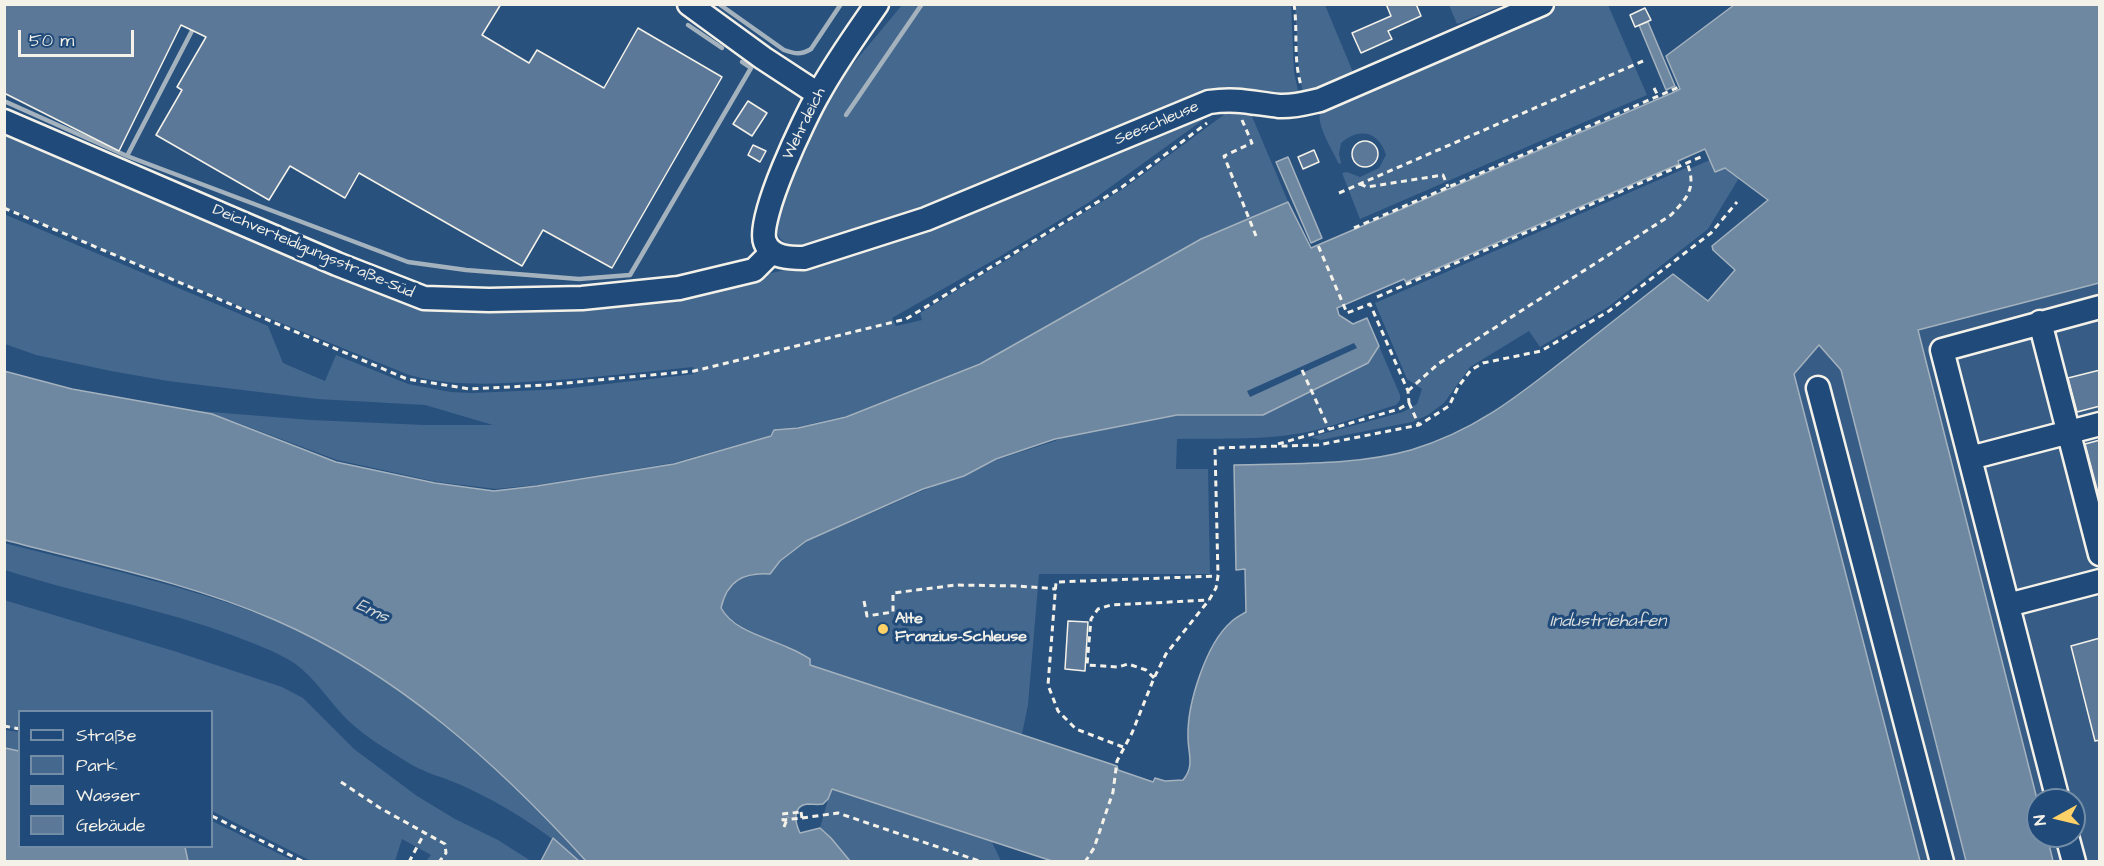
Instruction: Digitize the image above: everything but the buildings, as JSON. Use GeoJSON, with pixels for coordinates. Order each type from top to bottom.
{"type":"FeatureCollection","features":[{"type":"Feature","properties":{"kind":"street"},"geometry":{"type":"LineString","coordinates":[[689,4],[818,94]]}},
{"type":"Feature","properties":{"kind":"street","name":"Wehrdeich"},"geometry":{"type":"LineString","coordinates":[[772,252],[765,243],[763,229],[768,209],[792,147],[818,94],[877,4]]}},
{"type":"Feature","properties":{"kind":"street","name":"Seeschleuse"},"geometry":{"type":"LineString","coordinates":[[772,252],[785,258],[804,258],[926,219],[1209,102],[1228,100],[1280,106],[1301,105],[1320,99],[1542,4]]}},
{"type":"Feature","properties":{"kind":"street","name":"Deichverteidigungsstraße-Süd"},"geometry":{"type":"LineString","coordinates":[[4,122],[337,264],[424,298],[489,300],[582,298],[679,288],[754,270],[772,252]]}},
{"type":"Feature","properties":{"kind":"street"},"geometry":{"type":"LineString","coordinates":[[2055,788],[1942,350],[2100,307]]}},
{"type":"Feature","properties":{"kind":"street"},"geometry":{"type":"LineString","coordinates":[[2040,322],[2100,554]]}},
{"type":"Feature","properties":{"kind":"street"},"geometry":{"type":"LineString","coordinates":[[1818,388],[1942,861]]}},
{"type":"Feature","properties":{"kind":"street"},"geometry":{"type":"LineString","coordinates":[[1970,458],[2100,423]]}},
{"type":"Feature","properties":{"kind":"street"},"geometry":{"type":"LineString","coordinates":[[2008,605],[2100,581]]}},
{"type":"Feature","properties":{"kind":"path"},"geometry":{"type":"LineString","coordinates":[[1294,4],[1297,73],[1303,93],[1301,105]]}},
{"type":"Feature","properties":{"kind":"path"},"geometry":{"type":"LineString","coordinates":[[1339,193],[1643,61]]}},
{"type":"Feature","properties":{"kind":"path"},"geometry":{"type":"LineString","coordinates":[[1354,228],[1679,87]]}},
{"type":"Feature","properties":{"kind":"path"},"geometry":{"type":"LineString","coordinates":[[1654,88],[1658,96]]}},
{"type":"Feature","properties":{"kind":"path"},"geometry":{"type":"LineString","coordinates":[[4,208],[407,379],[470,389],[546,385],[694,371],[906,319],[1122,187],[1204,127],[1228,100],[1252,143],[1224,156],[1256,236]]}},
{"type":"Feature","properties":{"kind":"path"},"geometry":{"type":"LineString","coordinates":[[1377,297],[1703,156]]}},
{"type":"Feature","properties":{"kind":"path"},"geometry":{"type":"LineString","coordinates":[[1408,391],[1438,364],[1671,215],[1686,198],[1692,185],[1691,172],[1687,163]]}},
{"type":"Feature","properties":{"kind":"path"},"geometry":{"type":"LineString","coordinates":[[1359,184],[1367,187],[1443,175],[1448,187]]}},
{"type":"Feature","properties":{"kind":"path"},"geometry":{"type":"LineString","coordinates":[[1085,861],[1094,848],[1113,792],[1117,761],[1132,733],[1154,678],[1166,654],[1216,588],[1218,576],[1215,448],[1323,444],[1419,425],[1449,406],[1458,387],[1471,370],[1492,361],[1541,351],[1609,311],[1711,232],[1737,202]]}},
{"type":"Feature","properties":{"kind":"path"},"geometry":{"type":"LineString","coordinates":[[1317,243],[1347,314],[1370,304],[1408,391],[1419,425]]}},
{"type":"Feature","properties":{"kind":"path"},"geometry":{"type":"LineString","coordinates":[[1302,370],[1329,429]]}},
{"type":"Feature","properties":{"kind":"path"},"geometry":{"type":"LineString","coordinates":[[1274,446],[1399,409],[1410,403]]}},
{"type":"Feature","properties":{"kind":"path"},"geometry":{"type":"LineString","coordinates":[[1123,747],[1076,729],[1058,711],[1048,685],[1056,582],[1218,576]]}},
{"type":"Feature","properties":{"kind":"path"},"geometry":{"type":"LineString","coordinates":[[864,601],[867,616],[892,612],[893,592],[956,585],[1056,589]]}},
{"type":"Feature","properties":{"kind":"path"},"geometry":{"type":"LineString","coordinates":[[1154,678],[1146,670],[1128,664],[1118,667],[1088,665],[1091,619],[1098,609],[1111,605],[1209,600]]}},
{"type":"Feature","properties":{"kind":"path"},"geometry":{"type":"LineString","coordinates":[[341,782],[380,808],[444,844],[446,853],[438,861]]}},
{"type":"Feature","properties":{"kind":"path"},"geometry":{"type":"LineString","coordinates":[[802,818],[801,812],[782,814],[783,820],[802,818],[838,813],[982,861]]}},
{"type":"Feature","properties":{"kind":"path"},"geometry":{"type":"LineString","coordinates":[[213,816],[304,861]]}},
{"type":"Feature","properties":{"kind":"path"},"geometry":{"type":"LineString","coordinates":[[784,826],[788,817]]}},
{"type":"Feature","properties":{"kind":"path"},"geometry":{"type":"LineString","coordinates":[[409,861],[425,832]]}},
{"type":"Feature","properties":{"kind":"shaded area"},"geometry":{"type":"Polygon","coordinates":[[[2099,283],[2099,861],[1920,861],[1794,374],[1819,345],[1922,350],[1918,330],[2099,283]]]}},
{"type":"Feature","properties":{"kind":"green space"},"geometry":{"type":"Polygon","coordinates":[[[902,5],[1291,5],[1294,72],[1298,91],[1284,95],[1258,93],[924,213],[798,249],[790,246],[777,234],[776,206],[823,100],[902,5]]]}},
{"type":"Feature","properties":{"kind":"green space"},"geometry":{"type":"Polygon","coordinates":[[[1295,5],[1325,5],[1355,77],[1304,99],[1299,73],[1295,5]]]}},
{"type":"Feature","properties":{"kind":"green space"},"geometry":{"type":"Polygon","coordinates":[[[1449,5],[1504,5],[1457,24],[1449,5]]]}},
{"type":"Feature","properties":{"kind":"green space"},"geometry":{"type":"Polygon","coordinates":[[[1560,5],[1608,5],[1647,95],[1360,219],[1342,173],[1347,172],[1360,177],[1379,168],[1386,155],[1379,141],[1373,136],[1361,133],[1341,143],[1339,154],[1341,163],[1339,164],[1322,129],[1321,109],[1560,5]]]}},
{"type":"Feature","properties":{"kind":"green space"},"geometry":{"type":"Polygon","coordinates":[[[1233,108],[1251,114],[1292,211],[1112,311],[846,416],[797,427],[776,429],[769,436],[673,463],[537,485],[496,489],[437,482],[337,460],[230,420],[198,411],[311,420],[425,425],[493,425],[425,405],[317,399],[168,381],[36,355],[5,344],[4,214],[268,326],[283,363],[325,381],[336,355],[408,384],[451,392],[563,389],[694,374],[693,367],[491,384],[458,383],[409,375],[143,267],[5,208],[5,128],[405,296],[742,280],[810,264],[1203,115],[1203,120],[1091,201],[892,318],[896,326],[922,320],[920,313],[1126,187],[1233,108]]]}},
{"type":"Feature","properties":{"kind":"green space"},"geometry":{"type":"Polygon","coordinates":[[[1710,160],[1715,172],[1725,168],[1739,178],[1708,229],[1608,307],[1540,347],[1529,331],[1470,367],[1444,403],[1428,415],[1412,422],[1320,440],[1311,437],[1403,412],[1417,404],[1422,389],[1407,379],[1375,303],[1686,168],[1687,170],[1710,160]]]}},
{"type":"Feature","properties":{"kind":"green space"},"geometry":{"type":"Polygon","coordinates":[[[1379,346],[1400,395],[1400,400],[1396,405],[1299,434],[1247,438],[1177,439],[1176,469],[1208,469],[1210,574],[1039,574],[1028,705],[1022,734],[809,665],[810,659],[750,631],[738,624],[721,608],[728,592],[739,581],[753,575],[770,574],[780,562],[807,541],[943,482],[965,476],[996,460],[1055,441],[1089,421],[1273,395],[1379,346]]]}},
{"type":"Feature","properties":{"kind":"green space"},"geometry":{"type":"Polygon","coordinates":[[[4,543],[206,596],[272,619],[317,639],[360,663],[402,691],[442,722],[518,789],[586,861],[579,861],[552,838],[508,809],[461,785],[413,766],[378,744],[343,715],[300,667],[285,657],[208,627],[5,570],[4,543]]]}},
{"type":"Feature","properties":{"kind":"green space"},"geometry":{"type":"Polygon","coordinates":[[[4,600],[177,652],[282,687],[303,698],[354,749],[417,796],[455,819],[498,840],[531,861],[426,861],[431,855],[402,839],[395,861],[311,861],[213,812],[213,710],[18,710],[18,730],[5,727],[4,600]]]}},
{"type":"Feature","properties":{"kind":"green space"},"geometry":{"type":"Polygon","coordinates":[[[5,730],[18,732],[18,751],[5,748],[5,730]]]}},
{"type":"Feature","properties":{"kind":"green space"},"geometry":{"type":"Polygon","coordinates":[[[831,789],[992,842],[1001,861],[850,861],[820,828],[831,789]]]}},
{"type":"Feature","properties":{"kind":"green space"},"geometry":{"type":"Polygon","coordinates":[[[213,821],[294,861],[188,861],[185,848],[213,848],[213,821]]]}},
{"type":"Feature","properties":{"kind":"water"},"geometry":{"type":"Polygon","coordinates":[[[1734,5],[2099,5],[2099,283],[1918,330],[2034,788],[2026,788],[2026,848],[2050,848],[2053,861],[1966,861],[1841,370],[1819,345],[1794,374],[1920,861],[1052,861],[832,789],[823,804],[807,804],[799,808],[796,816],[797,825],[800,833],[820,828],[850,861],[586,861],[517,790],[443,724],[363,666],[320,642],[275,620],[210,595],[5,540],[4,371],[72,389],[212,414],[336,462],[435,483],[494,491],[674,464],[771,436],[774,430],[798,428],[846,417],[980,364],[1201,239],[1288,202],[1311,248],[1680,89],[1666,56],[1734,5]],[[1705,149],[1678,161],[1679,164],[1406,282],[1404,279],[1337,308],[1339,315],[1353,324],[1367,318],[1379,346],[1368,363],[1263,415],[1177,415],[1055,439],[996,459],[964,476],[923,489],[806,541],[780,561],[770,574],[752,575],[738,580],[728,591],[721,608],[742,628],[800,653],[810,659],[810,665],[1117,766],[1118,770],[1153,782],[1155,778],[1165,781],[1183,780],[1190,765],[1188,737],[1191,708],[1206,659],[1222,632],[1246,612],[1245,569],[1236,570],[1234,465],[1323,463],[1368,459],[1411,450],[1456,433],[1495,411],[1550,371],[1673,274],[1708,301],[1735,270],[1713,250],[1712,246],[1768,200],[1725,168],[1715,172],[1705,149]]]}},
{"type":"Feature","properties":{"kind":"water"},"geometry":{"type":"Polygon","coordinates":[[[1648,22],[1675,86],[1666,90],[1639,25],[1648,22]]]}},
{"type":"Feature","properties":{"kind":"water"},"geometry":{"type":"Polygon","coordinates":[[[1288,157],[1322,238],[1311,243],[1276,162],[1288,157]]]}},
{"type":"Feature","properties":{"kind":"water"},"geometry":{"type":"Polygon","coordinates":[[[5,748],[18,751],[18,848],[185,848],[188,861],[5,861],[5,748]]]}},
{"type":"Feature","properties":{"kind":"water"},"geometry":{"type":"Polygon","coordinates":[[[553,838],[579,861],[541,861],[553,838]]]}},
{"type":"Feature","properties":{"kind":"pier"},"geometry":{"type":"Polygon","coordinates":[[[1354,343],[1357,348],[1250,397],[1247,391],[1354,343]]]}},
{"type":"Feature","properties":{"kind":"waterway"},"geometry":{"type":"LineString","coordinates":[[719,4],[784,50],[798,53],[811,49],[841,4]]}},
{"type":"Feature","properties":{"kind":"waterway"},"geometry":{"type":"LineString","coordinates":[[846,115],[922,4]]}},
{"type":"Feature","properties":{"kind":"waterway"},"geometry":{"type":"LineString","coordinates":[[127,156],[195,25]]}},
{"type":"Feature","properties":{"kind":"waterway"},"geometry":{"type":"LineString","coordinates":[[688,25],[722,48]]}},
{"type":"Feature","properties":{"kind":"waterway"},"geometry":{"type":"LineString","coordinates":[[4,101],[127,156],[408,262],[466,270],[579,279],[630,275],[751,68],[742,62]]}},
{"type":"Feature","properties":{"kind":"place","name":"Alte Franzius-Schleuse"},"geometry":{"type":"Point","coordinates":[883,629]}},
{"type":"Feature","properties":{"kind":"water label","name":"Ems"},"geometry":{"type":"Point","coordinates":[372,612]}},
{"type":"Feature","properties":{"kind":"water label","name":"Industriehafen"},"geometry":{"type":"Point","coordinates":[1608,622]}}]}
